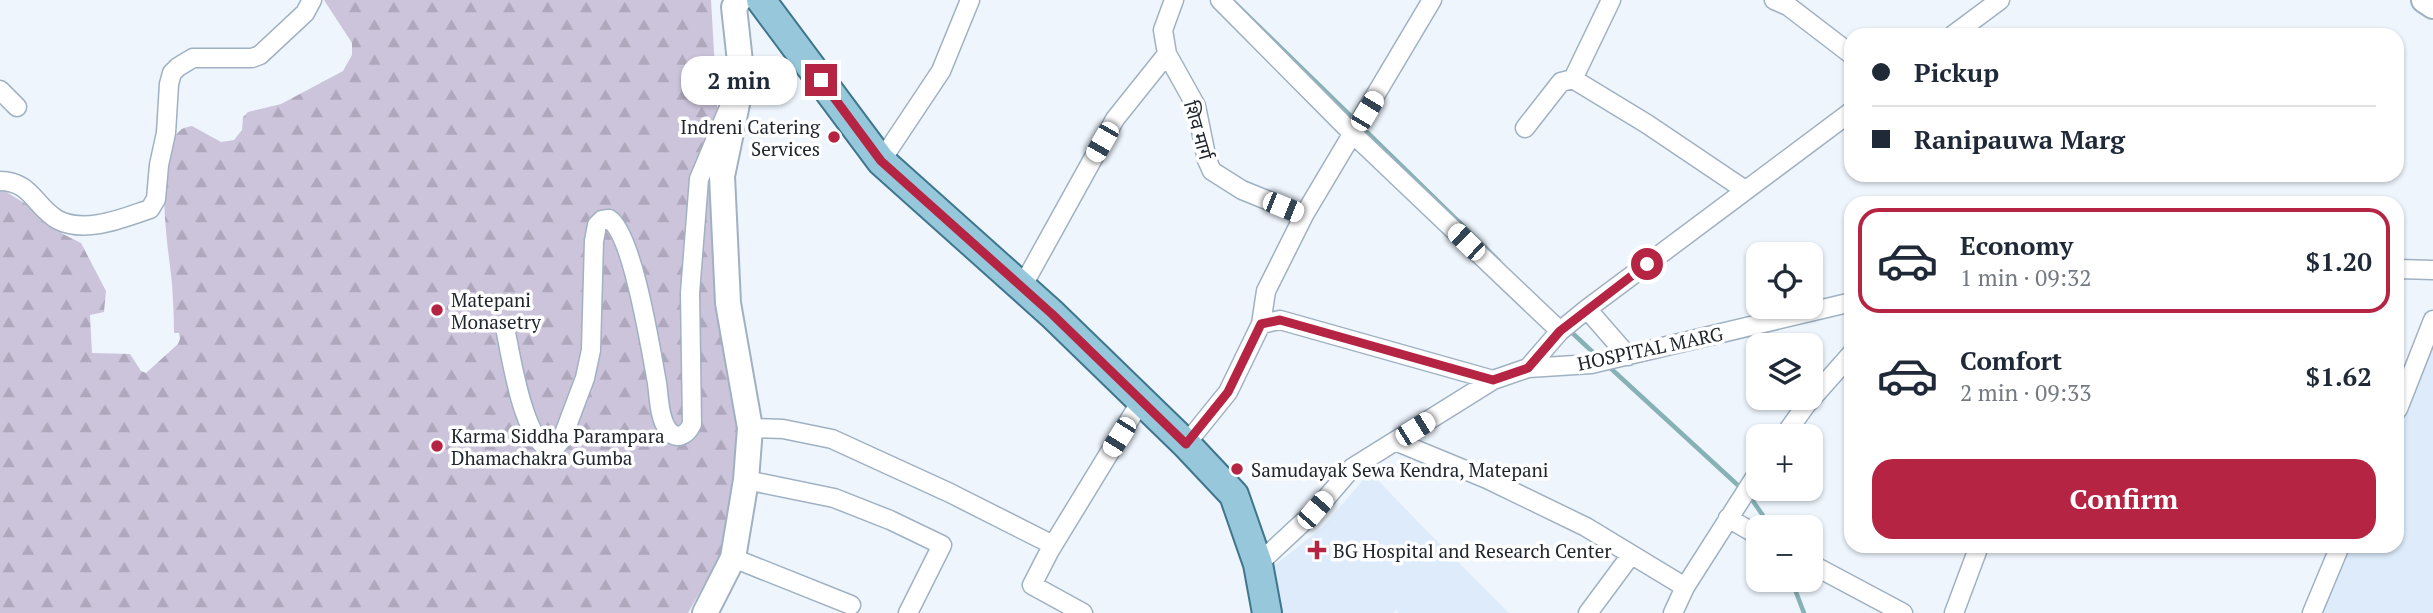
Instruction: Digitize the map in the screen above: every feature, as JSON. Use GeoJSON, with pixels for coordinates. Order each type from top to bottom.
{"type":"FeatureCollection","features":[{"type":"Feature","properties":{"kind":"main road"},"geometry":{"type":"LineString","coordinates":[[705,613],[733,558],[746,480],[750,428],[728,303],[722,176],[742,80],[734,7],[739,0]]}},
{"type":"Feature","properties":{"kind":"main road"},"geometry":{"type":"LineString","coordinates":[[761,0],[881,161],[1142,401],[1234,495],[1258,564],[1267,613]]}},
{"type":"Feature","properties":{"kind":"main road"},"geometry":{"type":"LineString","coordinates":[[2424,0],[2433,6]]}},
{"type":"Feature","properties":{"kind":"street"},"geometry":{"type":"LineString","coordinates":[[0,181],[16,183],[51,215],[71,224],[92,225],[150,209],[156,200],[159,165],[166,132],[169,84],[173,73],[193,58],[252,58],[260,55],[305,13],[312,0]]}},
{"type":"Feature","properties":{"kind":"street"},"geometry":{"type":"LineString","coordinates":[[881,161],[941,71],[970,0]]}},
{"type":"Feature","properties":{"kind":"street","name":"शिव मार्ग"},"geometry":{"type":"LineString","coordinates":[[1174,0],[1163,30],[1167,54],[1196,106],[1212,172],[1242,190],[1304,215]]}},
{"type":"Feature","properties":{"kind":"street"},"geometry":{"type":"LineString","coordinates":[[1220,0],[1353,134],[1560,331]]}},
{"type":"Feature","properties":{"kind":"street"},"geometry":{"type":"LineString","coordinates":[[1186,444],[1228,392],[1261,324],[1266,291],[1304,215],[1432,0]]}},
{"type":"Feature","properties":{"kind":"street"},"geometry":{"type":"LineString","coordinates":[[1573,79],[1611,0]]}},
{"type":"Feature","properties":{"kind":"street"},"geometry":{"type":"LineString","coordinates":[[1774,0],[1788,6],[1844,49]]}},
{"type":"Feature","properties":{"kind":"street"},"geometry":{"type":"LineString","coordinates":[[1962,28],[2000,0]]}},
{"type":"Feature","properties":{"kind":"street"},"geometry":{"type":"LineString","coordinates":[[1021,287],[1115,119],[1167,54]]}},
{"type":"Feature","properties":{"kind":"street"},"geometry":{"type":"LineString","coordinates":[[1525,128],[1561,82],[1573,79],[1647,124],[1745,190]]}},
{"type":"Feature","properties":{"kind":"street"},"geometry":{"type":"LineString","coordinates":[[505,328],[524,409],[532,431],[542,445],[553,450],[562,439],[585,378],[591,350],[594,241],[597,225],[602,219],[609,219],[618,227],[628,250],[664,421],[674,435],[685,435],[692,424],[690,293],[699,179],[720,124],[742,80]]}},
{"type":"Feature","properties":{"kind":"street"},"geometry":{"type":"LineString","coordinates":[[0,90],[17,107]]}},
{"type":"Feature","properties":{"kind":"street"},"geometry":{"type":"LineString","coordinates":[[1258,564],[1315,510],[1352,468],[1493,380],[1528,368],[1560,331],[1587,309],[1844,117]]}},
{"type":"Feature","properties":{"kind":"street"},"geometry":{"type":"LineString","coordinates":[[2404,270],[2433,271]]}},
{"type":"Feature","properties":{"kind":"street","name":"HOSPITAL MARG"},"geometry":{"type":"LineString","coordinates":[[1528,368],[1591,364],[1844,304]]}},
{"type":"Feature","properties":{"kind":"street"},"geometry":{"type":"LineString","coordinates":[[1587,309],[1628,356]]}},
{"type":"Feature","properties":{"kind":"street"},"geometry":{"type":"LineString","coordinates":[[1261,324],[1280,320],[1493,380]]}},
{"type":"Feature","properties":{"kind":"street"},"geometry":{"type":"LineString","coordinates":[[2404,394],[2433,320]]}},
{"type":"Feature","properties":{"kind":"street"},"geometry":{"type":"LineString","coordinates":[[1793,424],[1844,362]]}},
{"type":"Feature","properties":{"kind":"street"},"geometry":{"type":"LineString","coordinates":[[1083,613],[1032,586],[1053,545],[1142,401]]}},
{"type":"Feature","properties":{"kind":"street"},"geometry":{"type":"LineString","coordinates":[[750,428],[783,429],[832,439],[950,493],[1053,545]]}},
{"type":"Feature","properties":{"kind":"street"},"geometry":{"type":"LineString","coordinates":[[1395,441],[1488,479],[1586,527],[1685,587]]}},
{"type":"Feature","properties":{"kind":"street"},"geometry":{"type":"LineString","coordinates":[[746,480],[834,498],[890,520],[942,545],[908,613]]}},
{"type":"Feature","properties":{"kind":"street"},"geometry":{"type":"LineString","coordinates":[[1673,613],[1685,587],[1746,491]]}},
{"type":"Feature","properties":{"kind":"street"},"geometry":{"type":"LineString","coordinates":[[1728,518],[1746,528]]}},
{"type":"Feature","properties":{"kind":"street"},"geometry":{"type":"LineString","coordinates":[[1957,612],[1977,553]]}},
{"type":"Feature","properties":{"kind":"street"},"geometry":{"type":"LineString","coordinates":[[2312,613],[2337,553]]}},
{"type":"Feature","properties":{"kind":"street"},"geometry":{"type":"LineString","coordinates":[[1588,613],[1631,555]]}},
{"type":"Feature","properties":{"kind":"street"},"geometry":{"type":"LineString","coordinates":[[733,558],[850,606]]}},
{"type":"Feature","properties":{"kind":"street"},"geometry":{"type":"LineString","coordinates":[[1823,570],[1903,613]]}},
{"type":"Feature","properties":{"kind":"shaded area"},"geometry":{"type":"Polygon","coordinates":[[[2433,336],[2433,613],[2316,613],[2341,553],[2404,553],[2404,406],[2433,336]]]}},
{"type":"Feature","properties":{"kind":"shaded area"},"geometry":{"type":"Polygon","coordinates":[[[1370,472],[1509,613],[1398,613],[1397,609],[1393,613],[1281,613],[1266,572],[1322,528],[1370,472]]]}},
{"type":"Feature","properties":{"kind":"green space"},"geometry":{"type":"Polygon","coordinates":[[[324,0],[711,0],[729,312],[746,424],[733,534],[688,613],[0,613],[0,188],[50,219],[63,234],[81,243],[106,291],[104,312],[90,315],[92,353],[130,354],[141,371],[146,373],[178,344],[180,339],[179,333],[174,333],[164,202],[167,158],[173,141],[182,129],[192,126],[221,142],[234,140],[242,130],[243,117],[248,112],[281,104],[343,71],[352,55],[352,43],[324,0]]]}},
{"type":"Feature","properties":{"kind":"waterway"},"geometry":{"type":"LineString","coordinates":[[1235,3],[1354,119]]}},
{"type":"Feature","properties":{"kind":"waterway"},"geometry":{"type":"LineString","coordinates":[[1363,128],[1499,261]]}},
{"type":"Feature","properties":{"kind":"waterway"},"geometry":{"type":"LineString","coordinates":[[1568,329],[1597,356]]}},
{"type":"Feature","properties":{"kind":"waterway"},"geometry":{"type":"LineString","coordinates":[[1606,364],[1742,489]]}},
{"type":"Feature","properties":{"kind":"waterway"},"geometry":{"type":"LineString","coordinates":[[1753,501],[1763,515]]}},
{"type":"Feature","properties":{"kind":"waterway"},"geometry":{"type":"LineString","coordinates":[[1796,592],[1804,613]]}},
{"type":"Feature","properties":{"kind":"place","name":"Indreni Catering Services"},"geometry":{"type":"Point","coordinates":[834,137]}},
{"type":"Feature","properties":{"kind":"place","name":"Matepani Monasetry"},"geometry":{"type":"Point","coordinates":[437,310]}},
{"type":"Feature","properties":{"kind":"place","name":"Karma Siddha Parampara Dhamachakra Gumba"},"geometry":{"type":"Point","coordinates":[437,446]}},
{"type":"Feature","properties":{"kind":"place","name":"Samudayak Sewa Kendra, Matepani"},"geometry":{"type":"Point","coordinates":[1237,469]}},
{"type":"Feature","properties":{"kind":"place","name":"BG Hospital and Research Center"},"geometry":{"type":"Point","coordinates":[1317,550]}},
{"type":"Feature","properties":{"kind":"route"},"geometry":{"type":"LineString","coordinates":[[821,80],[881,161],[1052,314],[1186,444],[1228,392],[1261,324],[1280,320],[1493,380],[1528,368],[1560,331],[1647,264]]}}]}
